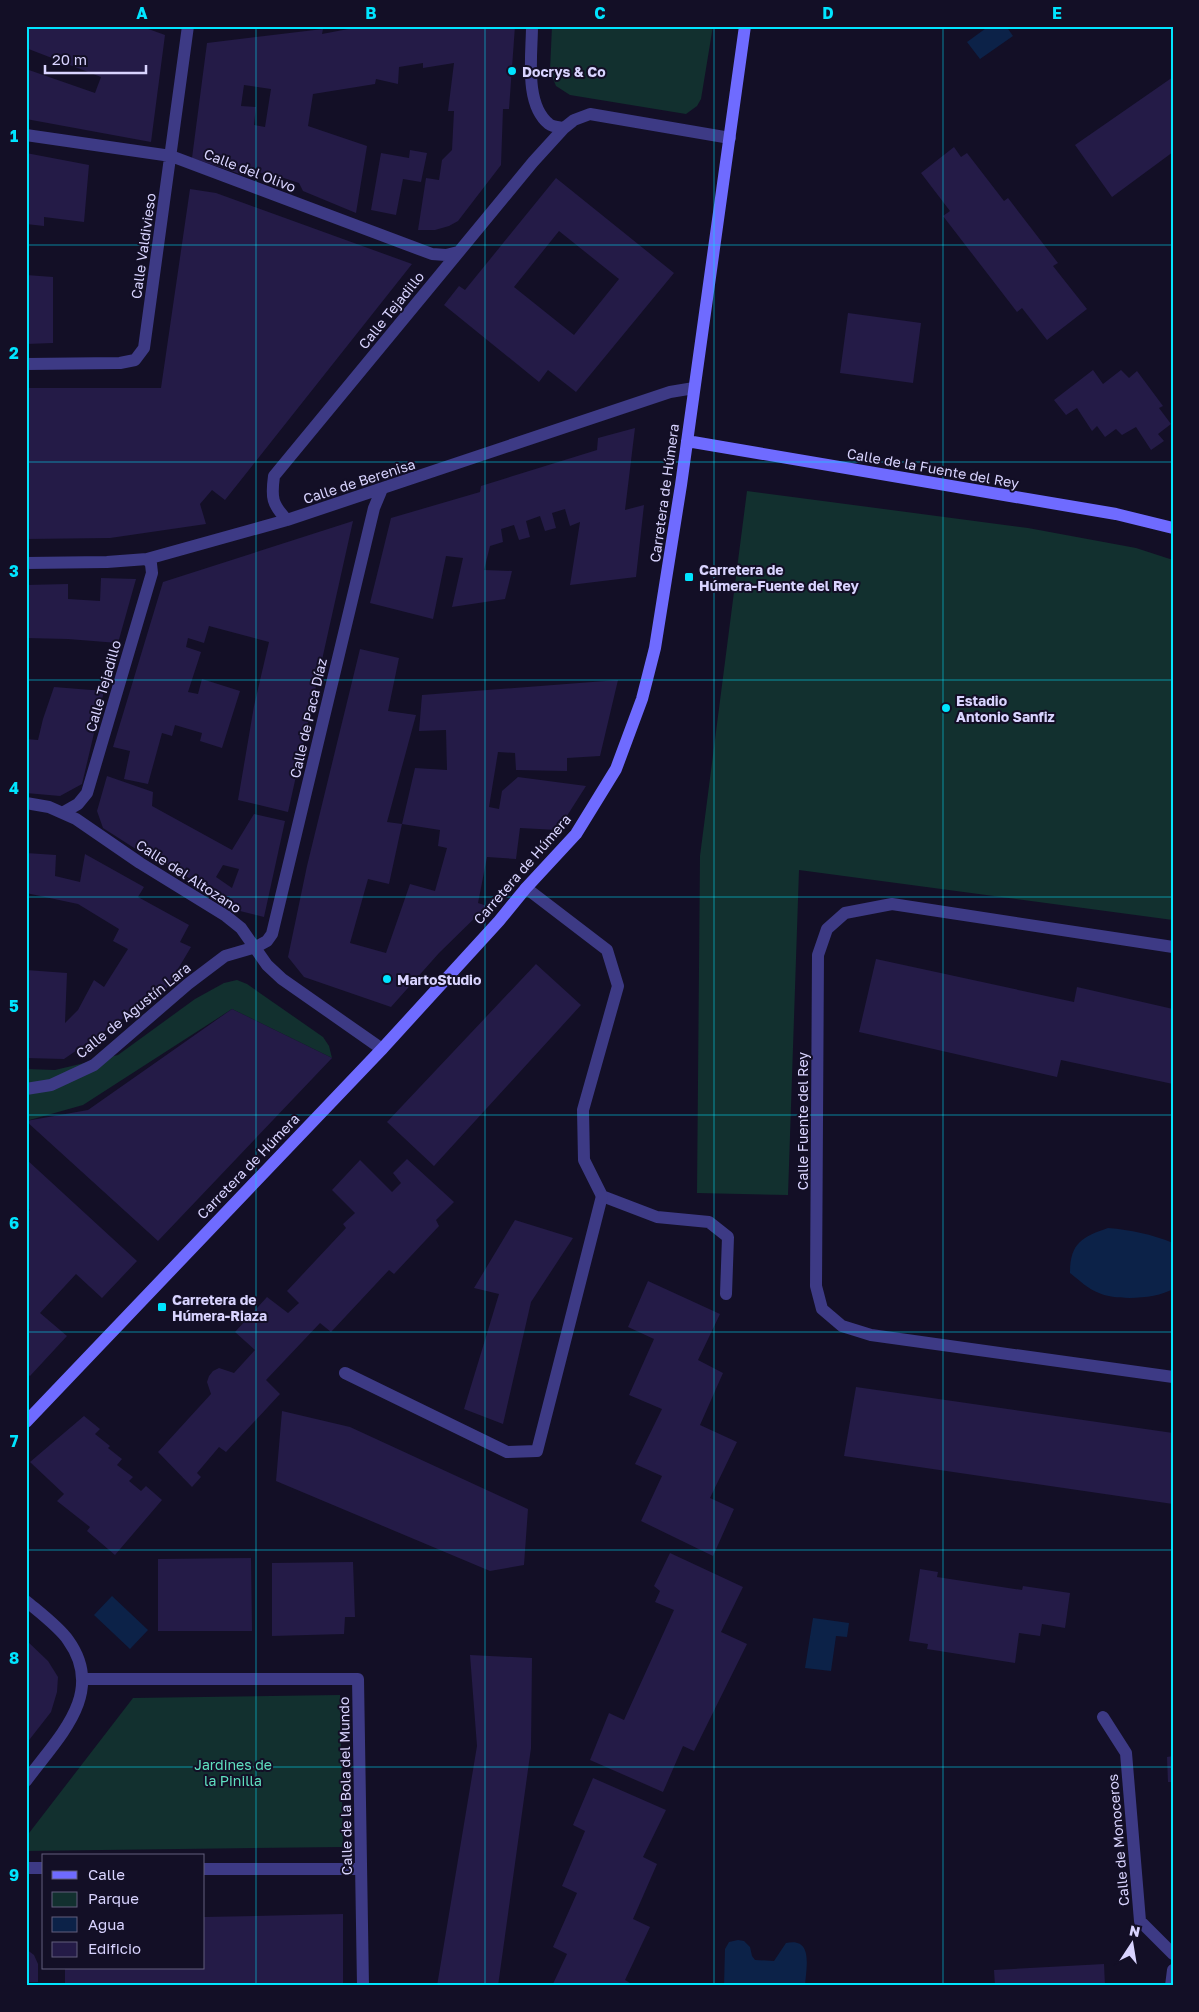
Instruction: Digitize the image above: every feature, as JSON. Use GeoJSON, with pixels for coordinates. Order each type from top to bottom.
{"type":"FeatureCollection","features":[{"type":"Feature","properties":{"kind":"main road","name":"Carretera de Húmera"},"geometry":{"type":"LineString","coordinates":[[26,1422],[382,1048],[499,921],[526,888],[576,834],[616,770],[642,699],[656,639],[687,441],[745,26]]}},
{"type":"Feature","properties":{"kind":"main road","name":"Calle de la Fuente del Rey"},"geometry":{"type":"LineString","coordinates":[[687,441],[1116,514],[1173,528]]}},
{"type":"Feature","properties":{"kind":"street","name":"Calle Valdivieso"},"geometry":{"type":"LineString","coordinates":[[26,364],[120,363],[135,360],[144,348],[188,26]]}},
{"type":"Feature","properties":{"kind":"street"},"geometry":{"type":"LineString","coordinates":[[532,26],[532,93],[542,117],[551,126],[564,128]]}},
{"type":"Feature","properties":{"kind":"street","name":"Calle Tejadillo"},"geometry":{"type":"LineString","coordinates":[[287,520],[277,509],[271,495],[274,476],[533,162],[564,128],[574,120],[590,114],[730,138]]}},
{"type":"Feature","properties":{"kind":"street","name":"Calle del Olivo"},"geometry":{"type":"LineString","coordinates":[[26,135],[171,156],[432,254],[446,255],[458,252]]}},
{"type":"Feature","properties":{"kind":"street","name":"Calle de Berenisa"},"geometry":{"type":"LineString","coordinates":[[26,563],[107,562],[147,559],[287,520],[670,392],[694,388]]}},
{"type":"Feature","properties":{"kind":"street","name":"Calle de Paca Díaz"},"geometry":{"type":"LineString","coordinates":[[256,947],[267,941],[272,934],[374,508],[382,489]]}},
{"type":"Feature","properties":{"kind":"street","name":"Calle Tejadillo"},"geometry":{"type":"LineString","coordinates":[[64,812],[78,804],[87,793],[152,573],[151,564],[147,559]]}},
{"type":"Feature","properties":{"kind":"street","name":"Calle del Altozano"},"geometry":{"type":"LineString","coordinates":[[26,803],[64,812],[140,863],[226,916],[241,928],[267,965],[282,979],[382,1048]]}},
{"type":"Feature","properties":{"kind":"street"},"geometry":{"type":"LineString","coordinates":[[345,1373],[507,1452],[537,1451],[602,1196],[584,1160],[583,1110],[618,986],[607,950],[526,888]]}},
{"type":"Feature","properties":{"kind":"street","name":"Calle Fuente del Rey"},"geometry":{"type":"LineString","coordinates":[[1173,947],[892,904],[845,913],[827,928],[818,955],[816,1276],[816,1286],[822,1309],[842,1326],[871,1335],[1173,1377]]}},
{"type":"Feature","properties":{"kind":"street","name":"Calle de Agustín Lara"},"geometry":{"type":"LineString","coordinates":[[26,1089],[51,1086],[94,1065],[188,984],[225,956],[256,947]]}},
{"type":"Feature","properties":{"kind":"street"},"geometry":{"type":"LineString","coordinates":[[602,1196],[657,1217],[709,1222],[728,1237],[726,1294]]}},
{"type":"Feature","properties":{"kind":"street"},"geometry":{"type":"LineString","coordinates":[[26,1601],[68,1640],[79,1660],[84,1679],[76,1714],[26,1781]]}},
{"type":"Feature","properties":{"kind":"street","name":"Calle de la Bola del Mundo"},"geometry":{"type":"LineString","coordinates":[[84,1679],[358,1678],[363,1986]]}},
{"type":"Feature","properties":{"kind":"street","name":"Calle de Monoceros"},"geometry":{"type":"LineString","coordinates":[[1103,1717],[1126,1753],[1140,1921],[1173,1954]]}},
{"type":"Feature","properties":{"kind":"street"},"geometry":{"type":"LineString","coordinates":[[26,1868],[42,1868]]}},
{"type":"Feature","properties":{"kind":"street"},"geometry":{"type":"LineString","coordinates":[[205,1869],[361,1869]]}},
{"type":"Feature","properties":{"kind":"street"},"geometry":{"type":"LineString","coordinates":[[1171,1986],[1173,1970]]}},
{"type":"Feature","properties":{"kind":"green space"},"geometry":{"type":"Polygon","coordinates":[[[552,26],[713,26],[701,99],[697,106],[686,114],[570,95],[556,86],[550,71],[552,26]]]}},
{"type":"Feature","properties":{"kind":"green space","name":"Estadio Antonio Sanfiz"},"geometry":{"type":"Polygon","coordinates":[[[747,491],[1028,528],[1136,548],[1173,560],[1173,920],[799,870],[788,1195],[697,1193],[700,856],[747,491]]]}},
{"type":"Feature","properties":{"kind":"green space"},"geometry":{"type":"Polygon","coordinates":[[[237,980],[247,984],[323,1037],[329,1046],[332,1058],[232,1009],[83,1105],[26,1121],[26,1069],[55,1070],[118,1055],[195,999],[224,983],[237,980]]]}},
{"type":"Feature","properties":{"kind":"green space","name":"Jardines de la Pinilla"},"geometry":{"type":"Polygon","coordinates":[[[340,1695],[343,1847],[26,1851],[26,1837],[133,1698],[340,1695]]]}},
{"type":"Feature","properties":{"kind":"water"},"geometry":{"type":"Polygon","coordinates":[[[989,26],[1006,26],[1013,36],[980,59],[967,42],[989,26]]]}},
{"type":"Feature","properties":{"kind":"water"},"geometry":{"type":"Polygon","coordinates":[[[1108,1228],[1141,1233],[1173,1243],[1173,1289],[1147,1297],[1126,1298],[1107,1296],[1095,1291],[1070,1273],[1072,1255],[1079,1243],[1085,1238],[1108,1228]]]}},
{"type":"Feature","properties":{"kind":"water"},"geometry":{"type":"Polygon","coordinates":[[[112,1596],[148,1630],[130,1649],[94,1615],[112,1596]]]}},
{"type":"Feature","properties":{"kind":"water"},"geometry":{"type":"Polygon","coordinates":[[[813,1618],[849,1623],[847,1637],[836,1636],[831,1671],[805,1668],[813,1618]]]}},
{"type":"Feature","properties":{"kind":"water"},"geometry":{"type":"Polygon","coordinates":[[[744,1941],[750,1947],[755,1960],[774,1961],[786,1943],[795,1942],[801,1945],[805,1949],[807,1963],[805,1986],[724,1986],[725,1949],[729,1942],[744,1941]]]}},
{"type":"Feature","properties":{"kind":"building"},"geometry":{"type":"Polygon","coordinates":[[[26,26],[140,26],[165,35],[151,142],[26,119],[26,69],[95,93],[101,77],[26,48],[26,26]]]}},
{"type":"Feature","properties":{"kind":"building"},"geometry":{"type":"Polygon","coordinates":[[[364,26],[515,26],[509,109],[503,109],[501,165],[458,221],[435,230],[418,230],[426,178],[439,180],[442,160],[452,150],[454,111],[448,111],[454,63],[423,68],[423,63],[399,67],[398,84],[376,79],[375,84],[313,94],[308,126],[367,146],[356,213],[303,191],[299,183],[275,175],[250,171],[249,177],[192,158],[207,43],[323,29],[322,34],[364,26]],[[244,85],[241,106],[256,107],[254,125],[265,127],[271,89],[244,85]]]}},
{"type":"Feature","properties":{"kind":"building"},"geometry":{"type":"Polygon","coordinates":[[[1173,77],[1173,152],[1112,197],[1075,145],[1173,77]]]}},
{"type":"Feature","properties":{"kind":"building"},"geometry":{"type":"Polygon","coordinates":[[[954,147],[961,157],[967,153],[1004,201],[1008,198],[1058,263],[1053,266],[1087,309],[1047,340],[1022,308],[1017,312],[943,216],[950,211],[921,173],[954,147]]]}},
{"type":"Feature","properties":{"kind":"building"},"geometry":{"type":"Polygon","coordinates":[[[410,150],[427,153],[421,182],[403,179],[396,215],[371,210],[381,153],[409,158],[410,150]]]}},
{"type":"Feature","properties":{"kind":"building"},"geometry":{"type":"Polygon","coordinates":[[[26,153],[89,165],[84,222],[44,217],[44,226],[26,224],[26,153]]]}},
{"type":"Feature","properties":{"kind":"building"},"geometry":{"type":"Polygon","coordinates":[[[556,178],[674,273],[576,392],[548,370],[539,382],[444,305],[459,286],[465,290],[556,178]],[[559,231],[514,287],[574,335],[619,279],[559,231]]]}},
{"type":"Feature","properties":{"kind":"building"},"geometry":{"type":"Polygon","coordinates":[[[190,189],[216,193],[412,264],[225,500],[212,490],[200,504],[206,524],[110,538],[26,539],[26,388],[161,388],[190,189]]]}},
{"type":"Feature","properties":{"kind":"building"},"geometry":{"type":"Polygon","coordinates":[[[26,275],[53,277],[53,343],[26,344],[26,275]]]}},
{"type":"Feature","properties":{"kind":"building"},"geometry":{"type":"Polygon","coordinates":[[[848,313],[921,323],[913,383],[840,373],[848,313]]]}},
{"type":"Feature","properties":{"kind":"building"},"geometry":{"type":"Polygon","coordinates":[[[1093,370],[1103,384],[1121,370],[1129,378],[1137,371],[1163,406],[1159,408],[1171,424],[1158,434],[1164,441],[1151,450],[1136,427],[1122,435],[1116,429],[1105,437],[1097,426],[1092,431],[1077,408],[1066,415],[1054,400],[1093,370]]]}},
{"type":"Feature","properties":{"kind":"building"},"geometry":{"type":"Polygon","coordinates":[[[635,428],[625,510],[644,505],[636,577],[570,585],[580,522],[570,526],[565,509],[552,513],[556,528],[545,531],[540,516],[526,521],[530,537],[519,540],[514,525],[501,529],[503,542],[490,546],[484,570],[512,571],[505,599],[452,607],[463,558],[446,556],[433,619],[370,603],[391,518],[480,492],[481,486],[597,450],[598,438],[635,428]]]}},
{"type":"Feature","properties":{"kind":"building"},"geometry":{"type":"Polygon","coordinates":[[[353,521],[288,812],[238,800],[254,706],[269,642],[209,626],[204,643],[188,638],[186,647],[201,652],[188,692],[198,694],[202,679],[240,691],[222,748],[200,741],[202,733],[175,725],[172,736],[162,733],[148,784],[124,779],[130,751],[113,747],[163,582],[353,521]]]}},
{"type":"Feature","properties":{"kind":"building"},"geometry":{"type":"Polygon","coordinates":[[[101,578],[136,579],[118,643],[26,638],[26,585],[68,584],[68,599],[100,601],[101,578]]]}},
{"type":"Feature","properties":{"kind":"building"},"geometry":{"type":"Polygon","coordinates":[[[360,649],[399,658],[388,711],[416,715],[387,822],[402,824],[415,768],[447,770],[446,730],[419,731],[422,695],[618,680],[600,756],[567,758],[567,771],[516,770],[515,753],[498,752],[489,807],[499,809],[502,791],[518,777],[586,786],[558,830],[520,828],[516,859],[487,857],[478,903],[487,906],[439,953],[391,1007],[304,977],[288,957],[307,866],[360,649]],[[402,824],[389,884],[368,879],[350,943],[386,953],[410,884],[435,891],[447,848],[438,846],[440,830],[402,824]]]}},
{"type":"Feature","properties":{"kind":"building"},"geometry":{"type":"Polygon","coordinates":[[[54,687],[104,691],[82,784],[60,796],[26,793],[26,739],[38,740],[54,687]]]}},
{"type":"Feature","properties":{"kind":"building"},"geometry":{"type":"Polygon","coordinates":[[[107,776],[153,792],[152,806],[232,850],[254,814],[285,821],[264,917],[240,911],[158,858],[156,862],[103,828],[97,811],[107,776]],[[223,865],[216,877],[232,888],[239,869],[223,865]]]}},
{"type":"Feature","properties":{"kind":"building"},"geometry":{"type":"Polygon","coordinates":[[[26,853],[56,855],[55,876],[80,882],[85,854],[144,887],[138,897],[189,925],[180,942],[191,947],[165,991],[159,988],[154,997],[64,1059],[26,1058],[26,970],[67,973],[65,1023],[78,1010],[94,980],[104,987],[128,949],[113,941],[119,929],[78,904],[26,893],[26,853]]]}},
{"type":"Feature","properties":{"kind":"building"},"geometry":{"type":"Polygon","coordinates":[[[876,959],[1074,1002],[1077,987],[1173,1009],[1173,1084],[1061,1060],[1057,1077],[859,1032],[876,959]]]}},
{"type":"Feature","properties":{"kind":"building"},"geometry":{"type":"Polygon","coordinates":[[[536,964],[581,1005],[434,1166],[387,1122],[536,964]]]}},
{"type":"Feature","properties":{"kind":"building"},"geometry":{"type":"Polygon","coordinates":[[[232,1009],[332,1058],[158,1241],[26,1121],[88,1110],[232,1009]]]}},
{"type":"Feature","properties":{"kind":"building"},"geometry":{"type":"Polygon","coordinates":[[[26,1159],[137,1261],[102,1298],[76,1274],[40,1313],[67,1336],[30,1376],[26,1373],[26,1213],[30,1210],[26,1207],[26,1159]]]}},
{"type":"Feature","properties":{"kind":"building"},"geometry":{"type":"Polygon","coordinates":[[[407,1159],[454,1202],[436,1220],[439,1226],[394,1274],[389,1270],[331,1332],[320,1323],[266,1380],[280,1394],[226,1452],[219,1447],[197,1473],[201,1477],[192,1487],[158,1452],[211,1394],[207,1382],[213,1371],[219,1368],[234,1373],[255,1350],[235,1332],[267,1297],[288,1313],[299,1303],[287,1291],[346,1228],[343,1224],[355,1213],[332,1190],[360,1160],[392,1192],[401,1183],[393,1173],[407,1159]]]}},
{"type":"Feature","properties":{"kind":"building"},"geometry":{"type":"Polygon","coordinates":[[[515,1220],[573,1238],[531,1302],[503,1424],[464,1409],[499,1294],[474,1288],[515,1220]]]}},
{"type":"Feature","properties":{"kind":"building"},"geometry":{"type":"Polygon","coordinates":[[[648,1281],[720,1314],[698,1360],[723,1373],[700,1425],[737,1442],[710,1498],[734,1509],[713,1556],[641,1521],[662,1476],[635,1464],[662,1409],[629,1395],[654,1339],[628,1327],[648,1281]]]}},
{"type":"Feature","properties":{"kind":"building"},"geometry":{"type":"Polygon","coordinates":[[[856,1387],[1173,1433],[1173,1504],[844,1456],[856,1387]]]}},
{"type":"Feature","properties":{"kind":"building"},"geometry":{"type":"Polygon","coordinates":[[[282,1411],[350,1427],[528,1509],[524,1565],[490,1571],[276,1481],[282,1411]]]}},
{"type":"Feature","properties":{"kind":"building"},"geometry":{"type":"Polygon","coordinates":[[[84,1416],[100,1429],[95,1434],[122,1459],[117,1465],[133,1477],[129,1481],[141,1491],[146,1486],[162,1500],[115,1555],[87,1531],[90,1527],[57,1501],[64,1494],[30,1462],[84,1416]]]}},
{"type":"Feature","properties":{"kind":"building"},"geometry":{"type":"Polygon","coordinates":[[[670,1553],[743,1587],[721,1632],[747,1644],[694,1751],[683,1746],[663,1792],[590,1760],[609,1713],[624,1720],[674,1610],[655,1602],[660,1591],[654,1586],[670,1553]]]}},
{"type":"Feature","properties":{"kind":"building"},"geometry":{"type":"Polygon","coordinates":[[[251,1558],[252,1631],[158,1631],[158,1559],[251,1558]]]}},
{"type":"Feature","properties":{"kind":"building"},"geometry":{"type":"Polygon","coordinates":[[[353,1562],[355,1617],[345,1617],[344,1634],[272,1636],[272,1563],[353,1562]]]}},
{"type":"Feature","properties":{"kind":"building"},"geometry":{"type":"Polygon","coordinates":[[[920,1569],[938,1572],[937,1577],[1022,1590],[1023,1586],[1070,1593],[1065,1628],[1042,1624],[1040,1636],[1019,1633],[1015,1663],[927,1649],[928,1644],[909,1641],[920,1569]]]}},
{"type":"Feature","properties":{"kind":"building"},"geometry":{"type":"Polygon","coordinates":[[[26,1640],[48,1661],[58,1677],[57,1692],[51,1712],[26,1744],[26,1640]]]}},
{"type":"Feature","properties":{"kind":"building"},"geometry":{"type":"Polygon","coordinates":[[[470,1655],[532,1658],[531,1748],[498,1986],[437,1986],[477,1746],[470,1655]]]}},
{"type":"Feature","properties":{"kind":"building"},"geometry":{"type":"Polygon","coordinates":[[[1173,1756],[1173,1782],[1168,1782],[1167,1757],[1173,1756]]]}},
{"type":"Feature","properties":{"kind":"building"},"geometry":{"type":"Polygon","coordinates":[[[593,1778],[666,1810],[643,1857],[657,1864],[633,1919],[650,1927],[625,1980],[635,1986],[552,1986],[567,1954],[553,1947],[577,1893],[562,1886],[585,1831],[573,1825],[593,1778]]]}},
{"type":"Feature","properties":{"kind":"building"},"geometry":{"type":"Polygon","coordinates":[[[343,1914],[343,1986],[65,1986],[65,1970],[205,1970],[205,1917],[343,1914]]]}},
{"type":"Feature","properties":{"kind":"building"},"geometry":{"type":"Polygon","coordinates":[[[26,1949],[34,1955],[38,1964],[38,1982],[26,1982],[26,1949]]]}},
{"type":"Feature","properties":{"kind":"building"},"geometry":{"type":"Polygon","coordinates":[[[1104,1964],[1105,1986],[995,1986],[994,1970],[1104,1964]]]}},
{"type":"Feature","properties":{"kind":"place","name":"Docrys & Co"},"geometry":{"type":"Point","coordinates":[512,71]}},
{"type":"Feature","properties":{"kind":"place","name":"Carretera de Húmera-Fuente del Rey"},"geometry":{"type":"Point","coordinates":[689,577]}},
{"type":"Feature","properties":{"kind":"place","name":"Estadio Antonio Sanfiz"},"geometry":{"type":"Point","coordinates":[946,708]}},
{"type":"Feature","properties":{"kind":"place","name":"MartoStudio"},"geometry":{"type":"Point","coordinates":[387,979]}},
{"type":"Feature","properties":{"kind":"place","name":"Carretera de Húmera-Riaza"},"geometry":{"type":"Point","coordinates":[162,1307]}}]}
